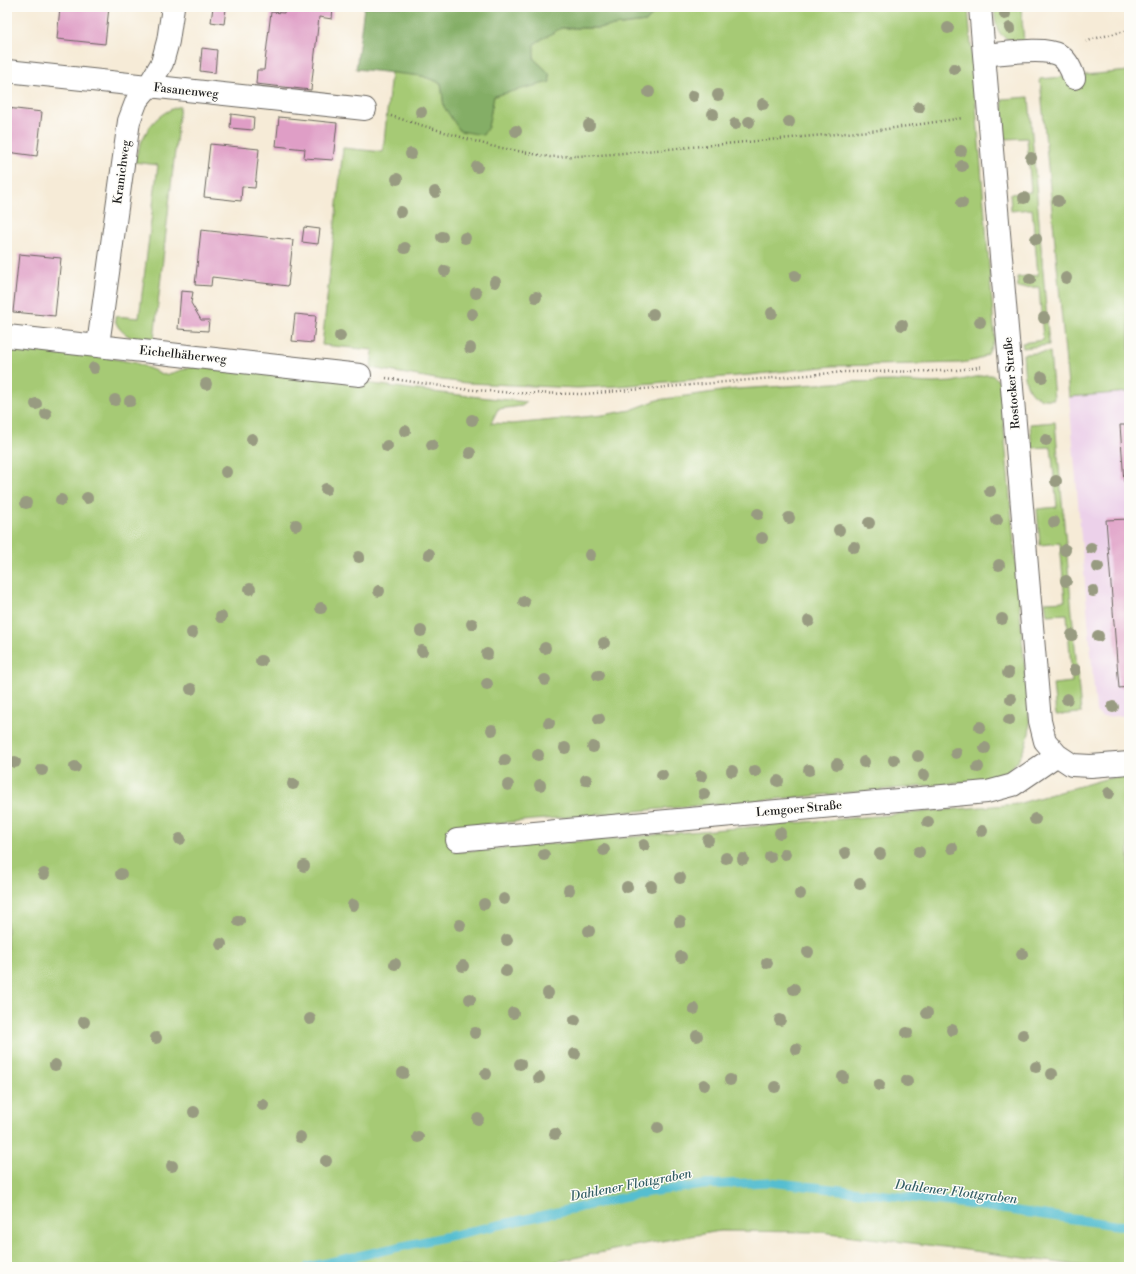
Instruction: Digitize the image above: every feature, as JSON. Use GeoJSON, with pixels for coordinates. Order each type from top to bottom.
{"type":"FeatureCollection","features":[{"type":"Feature","properties":{"kind":"street","name":"Kranichweg"},"geometry":{"type":"LineString","coordinates":[[98,345],[129,121],[137,100],[148,87],[162,63],[168,41],[173,7]]}},
{"type":"Feature","properties":{"kind":"street","name":"Rostocker Straße"},"geometry":{"type":"LineString","coordinates":[[980,7],[1040,721],[1045,741],[1057,755]]}},
{"type":"Feature","properties":{"kind":"street"},"geometry":{"type":"LineString","coordinates":[[984,55],[1039,50],[1058,55],[1069,64],[1074,78]]}},
{"type":"Feature","properties":{"kind":"street","name":"Fasanenweg"},"geometry":{"type":"LineString","coordinates":[[7,71],[365,109]]}},
{"type":"Feature","properties":{"kind":"street","name":"Eichelhäherweg"},"geometry":{"type":"LineString","coordinates":[[7,336],[360,375]]}},
{"type":"Feature","properties":{"kind":"street"},"geometry":{"type":"LineString","coordinates":[[1057,755],[1072,765],[1091,766],[1129,763]]}},
{"type":"Feature","properties":{"kind":"street","name":"Lemgoer Straße"},"geometry":{"type":"LineString","coordinates":[[457,840],[987,792],[1013,785],[1057,755]]}},
{"type":"Feature","properties":{"kind":"path"},"geometry":{"type":"LineString","coordinates":[[1058,55],[1093,39],[1129,30]]}},
{"type":"Feature","properties":{"kind":"path"},"geometry":{"type":"LineString","coordinates":[[365,109],[491,146],[550,157],[601,155],[880,130],[989,114]]}},
{"type":"Feature","properties":{"kind":"path"},"geometry":{"type":"LineString","coordinates":[[360,375],[462,389],[514,393],[584,394],[844,372],[947,371],[974,368],[1010,358]]}},
{"type":"Feature","properties":{"kind":"shaded area"},"geometry":{"type":"Polygon","coordinates":[[[1129,392],[1129,715],[1102,717],[1096,712],[1069,397],[1129,392]]]}},
{"type":"Feature","properties":{"kind":"green space"},"geometry":{"type":"Polygon","coordinates":[[[364,7],[659,7],[646,22],[597,28],[561,28],[534,44],[534,59],[549,73],[550,82],[494,96],[488,127],[483,135],[460,131],[444,107],[441,83],[422,76],[356,69],[364,7]]]}},
{"type":"Feature","properties":{"kind":"green space"},"geometry":{"type":"Polygon","coordinates":[[[659,7],[968,7],[995,339],[988,354],[977,360],[961,363],[833,366],[749,375],[577,388],[467,383],[442,380],[371,368],[373,350],[322,345],[343,148],[383,152],[391,72],[422,76],[441,83],[444,107],[488,126],[494,96],[549,73],[534,59],[533,44],[561,28],[597,28],[646,22],[659,7]]]}},
{"type":"Feature","properties":{"kind":"green space"},"geometry":{"type":"Polygon","coordinates":[[[994,7],[1021,7],[1024,42],[1008,39],[1000,33],[997,28],[994,7]]]}},
{"type":"Feature","properties":{"kind":"green space"},"geometry":{"type":"Polygon","coordinates":[[[1129,71],[1129,392],[1069,397],[1040,79],[1129,71]]]}},
{"type":"Feature","properties":{"kind":"green space"},"geometry":{"type":"Polygon","coordinates":[[[1029,97],[1049,345],[1023,348],[1022,343],[1043,340],[1039,287],[1018,288],[1017,277],[1038,275],[1032,209],[1011,211],[1010,194],[1031,192],[1027,138],[1005,139],[1002,99],[1029,97]]]}},
{"type":"Feature","properties":{"kind":"green space"},"geometry":{"type":"Polygon","coordinates":[[[180,106],[154,340],[136,339],[127,335],[118,327],[115,316],[139,318],[158,165],[134,162],[141,143],[150,127],[162,115],[180,106]]]}},
{"type":"Feature","properties":{"kind":"green space"},"geometry":{"type":"Polygon","coordinates":[[[7,347],[100,356],[136,363],[165,375],[202,364],[252,368],[441,393],[527,402],[522,406],[498,409],[491,423],[512,424],[603,415],[631,410],[657,400],[736,389],[850,382],[952,382],[985,375],[992,375],[1000,382],[1030,728],[1027,742],[1018,760],[1008,771],[1000,776],[984,781],[453,827],[454,852],[1017,804],[1105,779],[1129,775],[1129,1267],[1089,1267],[821,1232],[720,1231],[644,1244],[528,1267],[7,1267],[7,347]]]}},
{"type":"Feature","properties":{"kind":"green space"},"geometry":{"type":"Polygon","coordinates":[[[1050,352],[1054,399],[1044,399],[1036,397],[1028,387],[1024,372],[1023,354],[1050,352]]]}},
{"type":"Feature","properties":{"kind":"green space"},"geometry":{"type":"Polygon","coordinates":[[[1055,422],[1081,713],[1056,715],[1053,684],[1072,682],[1067,614],[1047,615],[1045,602],[1065,601],[1060,543],[1040,545],[1037,509],[1057,507],[1051,447],[1032,448],[1030,424],[1055,422]]]}},
{"type":"Feature","properties":{"kind":"building"},"geometry":{"type":"Polygon","coordinates":[[[60,7],[109,7],[105,44],[57,39],[60,7]]]}},
{"type":"Feature","properties":{"kind":"building"},"geometry":{"type":"Polygon","coordinates":[[[213,7],[226,9],[224,24],[211,22],[213,7]]]}},
{"type":"Feature","properties":{"kind":"building"},"geometry":{"type":"Polygon","coordinates":[[[285,7],[333,7],[332,19],[319,17],[311,90],[256,84],[257,70],[264,70],[271,12],[284,13],[285,7]]]}},
{"type":"Feature","properties":{"kind":"building"},"geometry":{"type":"Polygon","coordinates":[[[202,48],[217,50],[215,73],[200,71],[202,48]]]}},
{"type":"Feature","properties":{"kind":"building"},"geometry":{"type":"Polygon","coordinates":[[[7,108],[42,112],[37,156],[7,152],[7,108]]]}},
{"type":"Feature","properties":{"kind":"building"},"geometry":{"type":"Polygon","coordinates":[[[231,114],[254,117],[253,130],[230,128],[231,114]]]}},
{"type":"Feature","properties":{"kind":"building"},"geometry":{"type":"Polygon","coordinates":[[[279,117],[337,123],[333,160],[304,158],[305,149],[276,146],[279,117]]]}},
{"type":"Feature","properties":{"kind":"building"},"geometry":{"type":"Polygon","coordinates":[[[210,144],[259,149],[255,188],[242,187],[241,201],[204,197],[210,144]]]}},
{"type":"Feature","properties":{"kind":"building"},"geometry":{"type":"Polygon","coordinates":[[[304,227],[320,229],[318,244],[302,242],[304,227]]]}},
{"type":"Feature","properties":{"kind":"building"},"geometry":{"type":"Polygon","coordinates":[[[201,230],[293,240],[288,286],[212,277],[211,286],[195,285],[201,230]]]}},
{"type":"Feature","properties":{"kind":"building"},"geometry":{"type":"Polygon","coordinates":[[[19,254],[61,258],[55,316],[13,312],[19,254]]]}},
{"type":"Feature","properties":{"kind":"building"},"geometry":{"type":"Polygon","coordinates":[[[181,291],[193,292],[191,303],[201,320],[209,320],[208,331],[178,329],[181,291]]]}},
{"type":"Feature","properties":{"kind":"building"},"geometry":{"type":"Polygon","coordinates":[[[295,314],[316,316],[313,343],[292,341],[295,314]]]}},
{"type":"Feature","properties":{"kind":"building"},"geometry":{"type":"Polygon","coordinates":[[[1120,425],[1129,425],[1129,481],[1124,482],[1120,425]]]}},
{"type":"Feature","properties":{"kind":"building"},"geometry":{"type":"Polygon","coordinates":[[[1129,519],[1129,687],[1119,688],[1106,520],[1129,519]]]}},
{"type":"Feature","properties":{"kind":"waterway","name":"Dahlener Flottgraben"},"geometry":{"type":"LineString","coordinates":[[308,1267],[649,1192],[703,1185],[769,1182],[967,1204],[1129,1226]]}}]}
